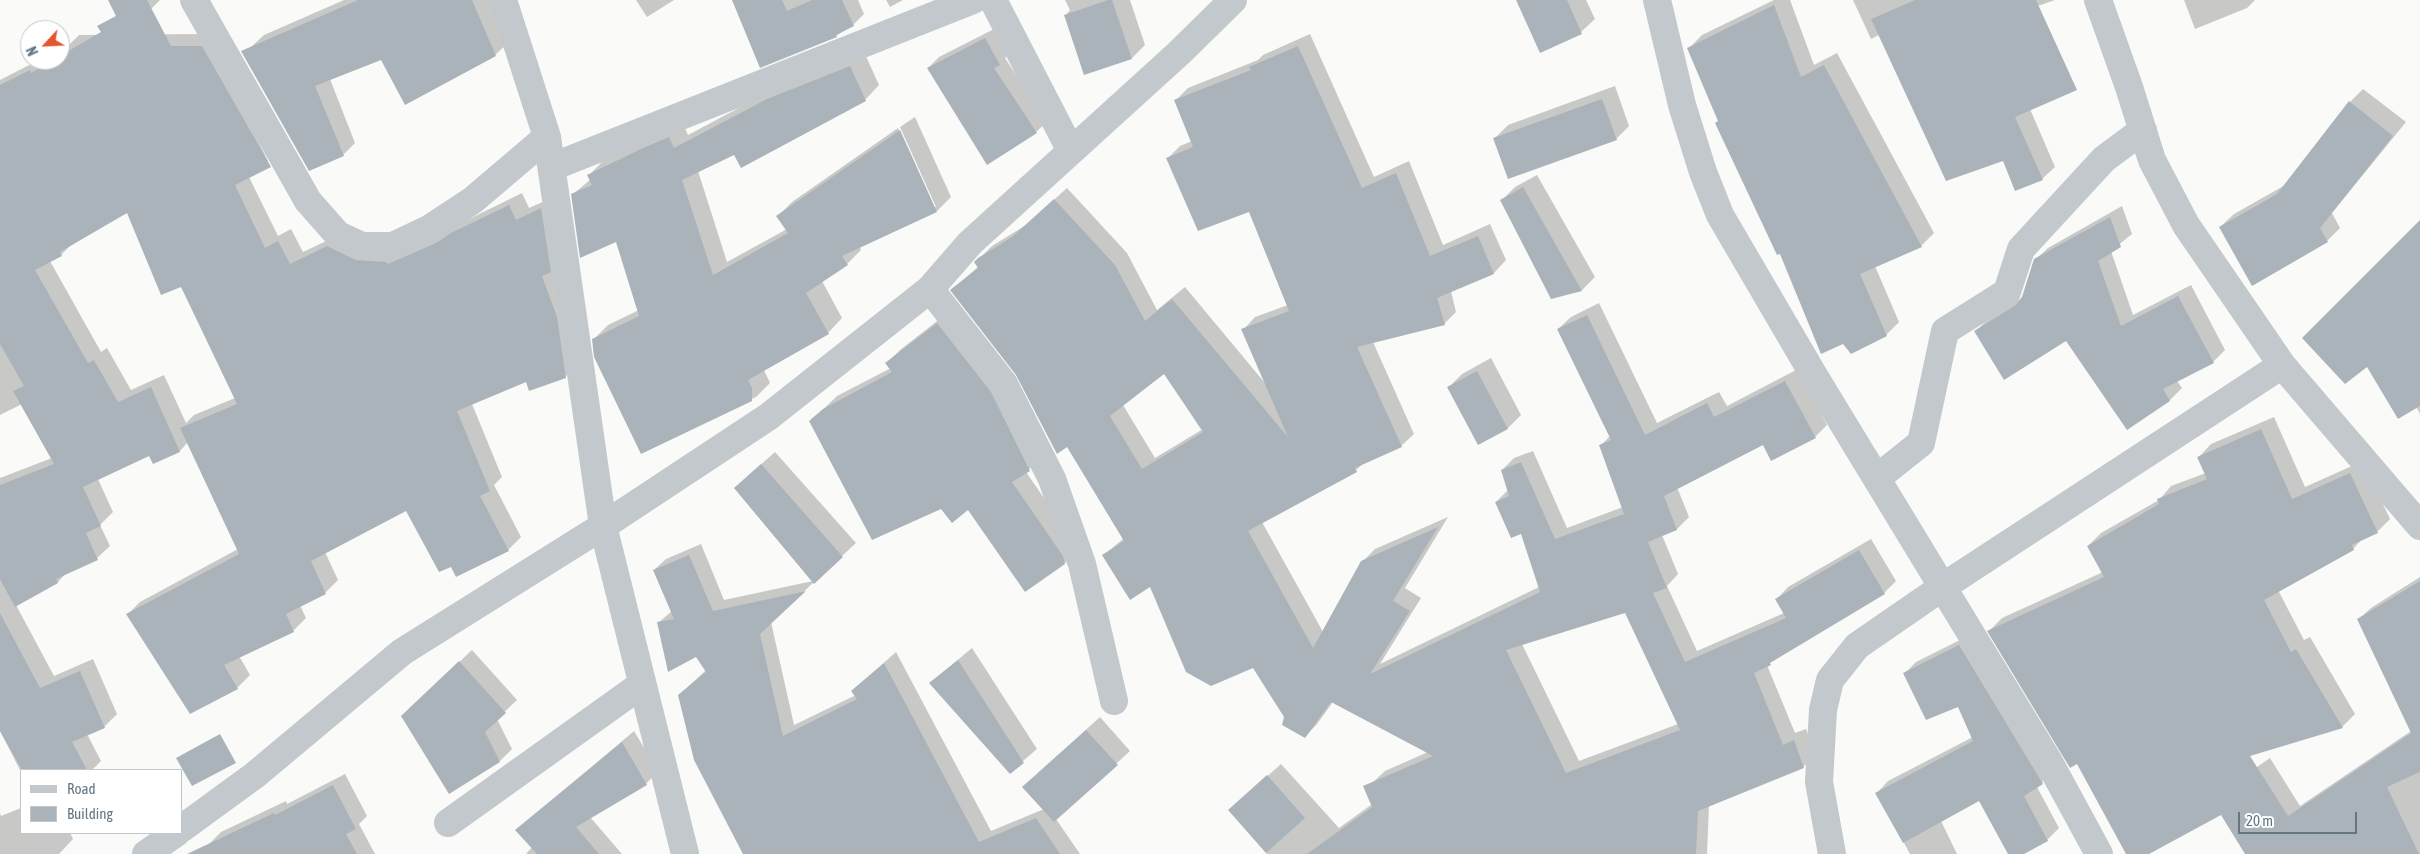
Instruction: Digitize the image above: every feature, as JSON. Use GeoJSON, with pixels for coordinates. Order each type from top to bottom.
{"type":"FeatureCollection","features":[{"type":"Feature","properties":{"kind":"street"},"geometry":{"type":"LineString","coordinates":[[194,0],[308,201],[338,235],[362,246],[393,246],[429,229],[473,200],[547,137]]}},
{"type":"Feature","properties":{"kind":"street"},"geometry":{"type":"LineString","coordinates":[[503,0],[547,137],[603,526],[641,685],[685,854]]}},
{"type":"Feature","properties":{"kind":"street"},"geometry":{"type":"LineString","coordinates":[[552,168],[973,0]]}},
{"type":"Feature","properties":{"kind":"street"},"geometry":{"type":"LineString","coordinates":[[993,0],[1071,150]]}},
{"type":"Feature","properties":{"kind":"street"},"geometry":{"type":"LineString","coordinates":[[1657,0],[1682,104],[1702,172],[1720,215],[2050,762],[2099,854]]}},
{"type":"Feature","properties":{"kind":"street"},"geometry":{"type":"LineString","coordinates":[[2098,0],[2152,160],[2186,225],[2282,365],[2420,526]]}},
{"type":"Feature","properties":{"kind":"street"},"geometry":{"type":"LineString","coordinates":[[182,828],[255,775],[402,652],[603,526],[768,417],[930,289],[970,243],[1179,52],[1221,4]]}},
{"type":"Feature","properties":{"kind":"street"},"geometry":{"type":"LineString","coordinates":[[1877,478],[1921,442],[1945,331],[2006,292],[2021,249],[2104,159],[2143,130]]}},
{"type":"Feature","properties":{"kind":"street"},"geometry":{"type":"LineString","coordinates":[[930,289],[1004,384],[1052,479],[1082,564],[1114,701]]}},
{"type":"Feature","properties":{"kind":"street"},"geometry":{"type":"LineString","coordinates":[[1832,854],[1820,782],[1823,710],[1830,680],[1857,646],[1944,586],[2282,365]]}},
{"type":"Feature","properties":{"kind":"street"},"geometry":{"type":"LineString","coordinates":[[448,823],[641,685]]}},
{"type":"Feature","properties":{"kind":"street"},"geometry":{"type":"LineString","coordinates":[[146,854],[175,834]]}},
{"type":"Feature","properties":{"kind":"building"},"geometry":{"type":"Polygon","coordinates":[[[108,0],[147,0],[171,46],[202,46],[271,167],[235,185],[265,248],[278,241],[290,264],[327,246],[356,260],[386,262],[388,264],[436,243],[451,233],[509,205],[516,220],[541,208],[551,272],[542,276],[557,317],[566,378],[529,391],[526,382],[457,411],[490,491],[480,496],[509,551],[456,577],[451,567],[439,572],[406,511],[311,561],[326,594],[286,614],[294,632],[224,665],[238,689],[190,714],[126,614],[239,554],[180,428],[237,404],[181,287],[161,295],[127,213],[60,252],[62,256],[35,270],[88,363],[94,360],[118,402],[151,387],[180,452],[153,464],[149,456],[83,487],[101,526],[86,533],[98,560],[56,579],[58,583],[15,607],[0,579],[0,485],[54,464],[13,391],[24,386],[0,344],[0,85],[30,70],[31,73],[36,70],[70,70],[70,50],[101,32],[97,26],[116,16],[108,0]]]}},
{"type":"Feature","properties":{"kind":"building"},"geometry":{"type":"Polygon","coordinates":[[[358,0],[472,0],[496,56],[405,105],[381,60],[315,86],[344,156],[309,171],[241,51],[358,0]]]}},
{"type":"Feature","properties":{"kind":"building"},"geometry":{"type":"Polygon","coordinates":[[[732,0],[782,0],[787,11],[812,0],[842,0],[854,26],[836,35],[837,37],[760,68],[732,0]]]}},
{"type":"Feature","properties":{"kind":"building"},"geometry":{"type":"Polygon","coordinates":[[[1112,0],[1132,59],[1084,75],[1064,15],[1112,0]]]}},
{"type":"Feature","properties":{"kind":"building"},"geometry":{"type":"Polygon","coordinates":[[[1516,0],[1567,0],[1582,34],[1540,53],[1516,0]]]}},
{"type":"Feature","properties":{"kind":"building"},"geometry":{"type":"Polygon","coordinates":[[[1915,0],[2036,0],[2077,90],[2015,117],[2043,180],[2015,191],[2003,161],[1946,181],[1871,19],[1915,0]]]}},
{"type":"Feature","properties":{"kind":"building"},"geometry":{"type":"Polygon","coordinates":[[[1774,5],[1801,77],[1824,65],[1922,247],[1860,274],[1887,336],[1851,354],[1843,344],[1821,354],[1780,254],[1777,255],[1715,123],[1718,121],[1687,48],[1774,5]]]}},
{"type":"Feature","properties":{"kind":"building"},"geometry":{"type":"Polygon","coordinates":[[[985,38],[1000,65],[994,68],[1037,133],[987,165],[927,68],[985,38]]]}},
{"type":"Feature","properties":{"kind":"building"},"geometry":{"type":"Polygon","coordinates":[[[1298,46],[1362,188],[1396,173],[1430,256],[1478,236],[1494,274],[1437,298],[1445,325],[1357,347],[1402,447],[1355,468],[1357,472],[1248,531],[1313,648],[1361,561],[1438,527],[1393,601],[1410,611],[1370,674],[1540,592],[1521,534],[1511,538],[1495,502],[1509,496],[1501,470],[1521,462],[1555,539],[1624,514],[1599,445],[1611,440],[1557,329],[1587,315],[1645,435],[1707,403],[1714,417],[1785,381],[1816,438],[1771,461],[1763,445],[1664,496],[1677,530],[1648,542],[1667,588],[1653,593],[1685,662],[1786,618],[1775,599],[1859,550],[1885,594],[1770,663],[1771,665],[1754,673],[1783,745],[1794,740],[1804,768],[1698,811],[1696,854],[1307,854],[1372,807],[1363,786],[1433,756],[1331,702],[1305,738],[1282,725],[1284,717],[1253,668],[1211,686],[1186,672],[1150,587],[1130,600],[1102,555],[1124,541],[1067,447],[1057,454],[1016,375],[950,290],[978,268],[974,262],[978,258],[1012,237],[1054,199],[1115,265],[1145,321],[1172,299],[1288,437],[1241,329],[1289,311],[1249,212],[1198,231],[1166,158],[1193,147],[1174,100],[1251,70],[1249,67],[1298,46]],[[1164,374],[1110,416],[1142,469],[1203,432],[1164,374]],[[1625,613],[1506,650],[1566,773],[1680,730],[1625,613]]]}},
{"type":"Feature","properties":{"kind":"building"},"geometry":{"type":"Polygon","coordinates":[[[850,66],[866,101],[741,168],[734,155],[682,180],[713,275],[788,233],[776,216],[900,130],[937,212],[842,256],[848,265],[806,293],[829,334],[748,380],[752,388],[752,401],[641,454],[594,357],[592,339],[639,316],[616,242],[580,258],[571,194],[592,185],[587,175],[643,148],[669,137],[674,148],[767,99],[850,66]]]}},
{"type":"Feature","properties":{"kind":"building"},"geometry":{"type":"Polygon","coordinates":[[[1602,99],[1617,140],[1508,179],[1493,138],[1602,99]]]}},
{"type":"Feature","properties":{"kind":"building"},"geometry":{"type":"Polygon","coordinates":[[[2349,101],[2393,136],[2320,228],[2328,242],[2252,286],[2219,227],[2277,194],[2349,101]]]}},
{"type":"Feature","properties":{"kind":"building"},"geometry":{"type":"Polygon","coordinates":[[[1523,187],[1582,291],[1551,299],[1500,200],[1523,187]]]}},
{"type":"Feature","properties":{"kind":"building"},"geometry":{"type":"Polygon","coordinates":[[[2110,217],[2121,247],[2098,261],[2121,326],[2178,296],[2214,363],[2163,389],[2170,401],[2127,430],[2066,341],[2004,380],[1974,331],[2016,305],[2022,297],[2034,259],[2110,217]]]}},
{"type":"Feature","properties":{"kind":"building"},"geometry":{"type":"Polygon","coordinates":[[[2420,220],[2420,406],[2398,419],[2367,367],[2345,384],[2302,338],[2420,220]]]}},
{"type":"Feature","properties":{"kind":"building"},"geometry":{"type":"Polygon","coordinates":[[[937,323],[991,392],[1030,471],[1012,482],[1063,556],[1065,564],[1025,592],[968,510],[952,523],[941,509],[872,540],[809,421],[823,409],[892,372],[885,363],[937,323]]]}},
{"type":"Feature","properties":{"kind":"building"},"geometry":{"type":"Polygon","coordinates":[[[1477,371],[1508,429],[1478,445],[1447,387],[1477,371]]]}},
{"type":"Feature","properties":{"kind":"building"},"geometry":{"type":"Polygon","coordinates":[[[2261,429],[2292,499],[2350,473],[2378,533],[2352,545],[2354,550],[2264,600],[2291,652],[2296,649],[2343,728],[2250,756],[2288,816],[2411,733],[2357,619],[2420,581],[2420,772],[2387,787],[2419,854],[2245,854],[2221,815],[2149,854],[2126,854],[2077,764],[2070,768],[1987,631],[2104,577],[2087,546],[2159,504],[2157,499],[2207,479],[2197,457],[2261,429]]]}},
{"type":"Feature","properties":{"kind":"building"},"geometry":{"type":"Polygon","coordinates":[[[761,464],[843,557],[814,584],[734,488],[761,464]]]}},
{"type":"Feature","properties":{"kind":"building"},"geometry":{"type":"Polygon","coordinates":[[[689,555],[713,611],[806,591],[760,634],[783,736],[857,699],[851,691],[884,663],[979,842],[1036,818],[1060,854],[743,854],[694,760],[678,695],[706,672],[696,657],[668,672],[657,622],[674,619],[653,570],[689,555]]]}},
{"type":"Feature","properties":{"kind":"building"},"geometry":{"type":"Polygon","coordinates":[[[0,613],[40,688],[80,671],[105,728],[72,742],[86,769],[21,769],[0,731],[0,613]]]}},
{"type":"Feature","properties":{"kind":"building"},"geometry":{"type":"Polygon","coordinates":[[[1959,645],[2043,784],[2024,796],[2048,841],[2024,854],[2008,854],[1979,801],[1903,843],[1875,793],[1973,741],[1958,707],[1926,720],[1903,673],[1959,645]]]}},
{"type":"Feature","properties":{"kind":"building"},"geometry":{"type":"Polygon","coordinates":[[[958,660],[1024,763],[1010,774],[929,683],[958,660]]]}},
{"type":"Feature","properties":{"kind":"building"},"geometry":{"type":"Polygon","coordinates":[[[459,661],[506,713],[485,732],[500,762],[449,794],[401,716],[459,661]]]}},
{"type":"Feature","properties":{"kind":"building"},"geometry":{"type":"Polygon","coordinates":[[[1086,730],[1118,765],[1054,822],[1022,787],[1086,730]]]}},
{"type":"Feature","properties":{"kind":"building"},"geometry":{"type":"Polygon","coordinates":[[[220,734],[236,763],[192,786],[176,758],[220,734]]]}},
{"type":"Feature","properties":{"kind":"building"},"geometry":{"type":"Polygon","coordinates":[[[622,742],[647,785],[576,827],[599,854],[537,854],[515,830],[622,742]]]}},
{"type":"Feature","properties":{"kind":"building"},"geometry":{"type":"Polygon","coordinates":[[[1267,775],[1305,818],[1266,853],[1228,810],[1267,775]]]}},
{"type":"Feature","properties":{"kind":"building"},"geometry":{"type":"Polygon","coordinates":[[[333,785],[356,829],[346,834],[357,854],[187,854],[274,813],[275,815],[333,785]]]}}]}
